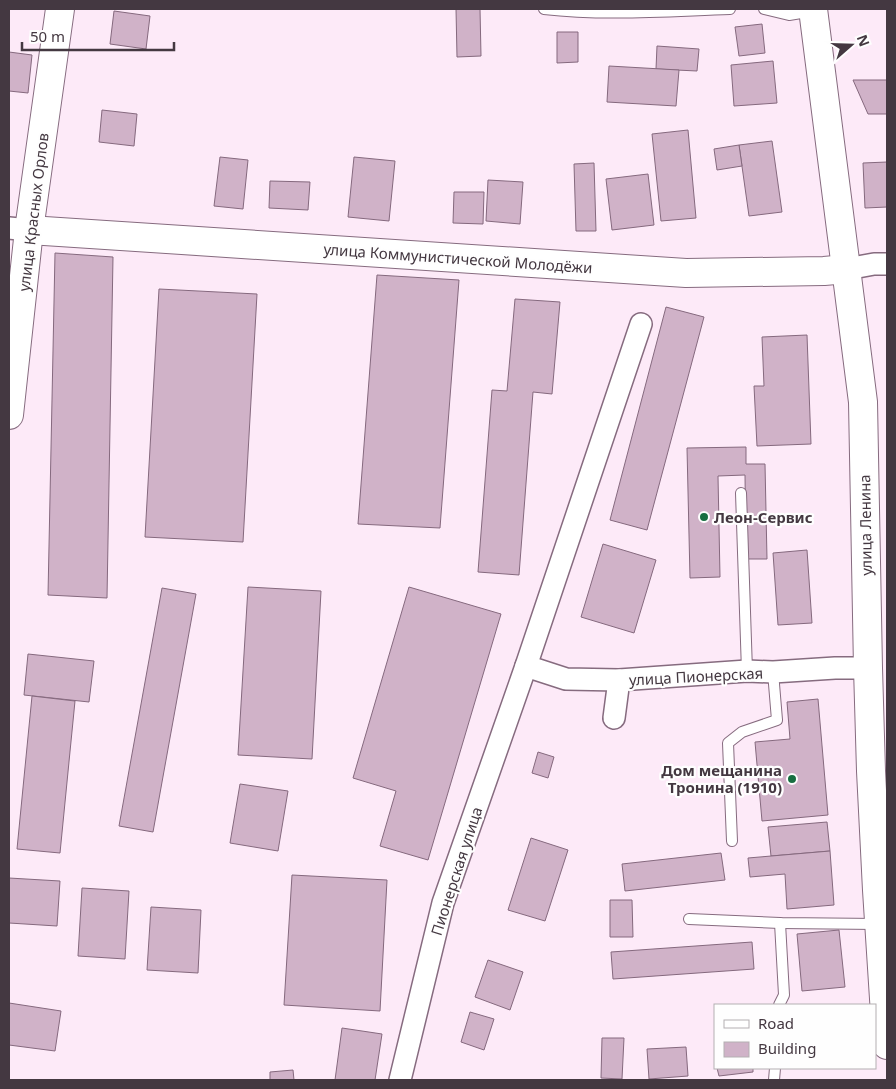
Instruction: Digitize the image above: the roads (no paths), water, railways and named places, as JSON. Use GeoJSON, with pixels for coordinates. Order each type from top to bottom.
{"type":"FeatureCollection","features":[{"type":"Feature","properties":{"kind":"street","name":"улица Красных Орлов"},"geometry":{"type":"LineString","coordinates":[[9,415],[19,229],[60,9]]}},
{"type":"Feature","properties":{"kind":"street","name":"улица Ленина"},"geometry":{"type":"LineString","coordinates":[[817,9],[864,402],[868,668],[882,889],[879,924],[887,1045]]}},
{"type":"Feature","properties":{"kind":"street","name":"улица Коммунистической Молодёжи"},"geometry":{"type":"LineString","coordinates":[[19,229],[686,273],[824,271],[887,264]]}},
{"type":"Feature","properties":{"kind":"street","name":"Пионерская улица"},"geometry":{"type":"LineString","coordinates":[[400,1080],[443,903],[526,666],[641,324]]}},
{"type":"Feature","properties":{"kind":"street","name":"улица Пионерская"},"geometry":{"type":"LineString","coordinates":[[526,666],[566,679],[619,680],[747,671],[773,672],[868,668]]}},
{"type":"Feature","properties":{"kind":"street"},"geometry":{"type":"LineString","coordinates":[[614,718],[619,680]]}},
{"type":"Feature","properties":{"kind":"lane"},"geometry":{"type":"LineString","coordinates":[[544,9],[620,12],[730,9]]}},
{"type":"Feature","properties":{"kind":"lane"},"geometry":{"type":"LineString","coordinates":[[764,9],[789,15],[817,9]]}},
{"type":"Feature","properties":{"kind":"lane"},"geometry":{"type":"LineString","coordinates":[[741,493],[747,671]]}},
{"type":"Feature","properties":{"kind":"lane"},"geometry":{"type":"LineString","coordinates":[[732,841],[728,743],[742,732],[777,720],[773,672]]}},
{"type":"Feature","properties":{"kind":"lane"},"geometry":{"type":"LineString","coordinates":[[690,919],[780,924],[879,924]]}},
{"type":"Feature","properties":{"kind":"lane"},"geometry":{"type":"LineString","coordinates":[[780,924],[784,995],[780,1004]]}},
{"type":"Feature","properties":{"kind":"place","name":"Леон-Сервис"},"geometry":{"type":"Point","coordinates":[704,517]}},
{"type":"Feature","properties":{"kind":"place","name":"Дом мещанина Тронина (1910)"},"geometry":{"type":"Point","coordinates":[792,779]}}]}
